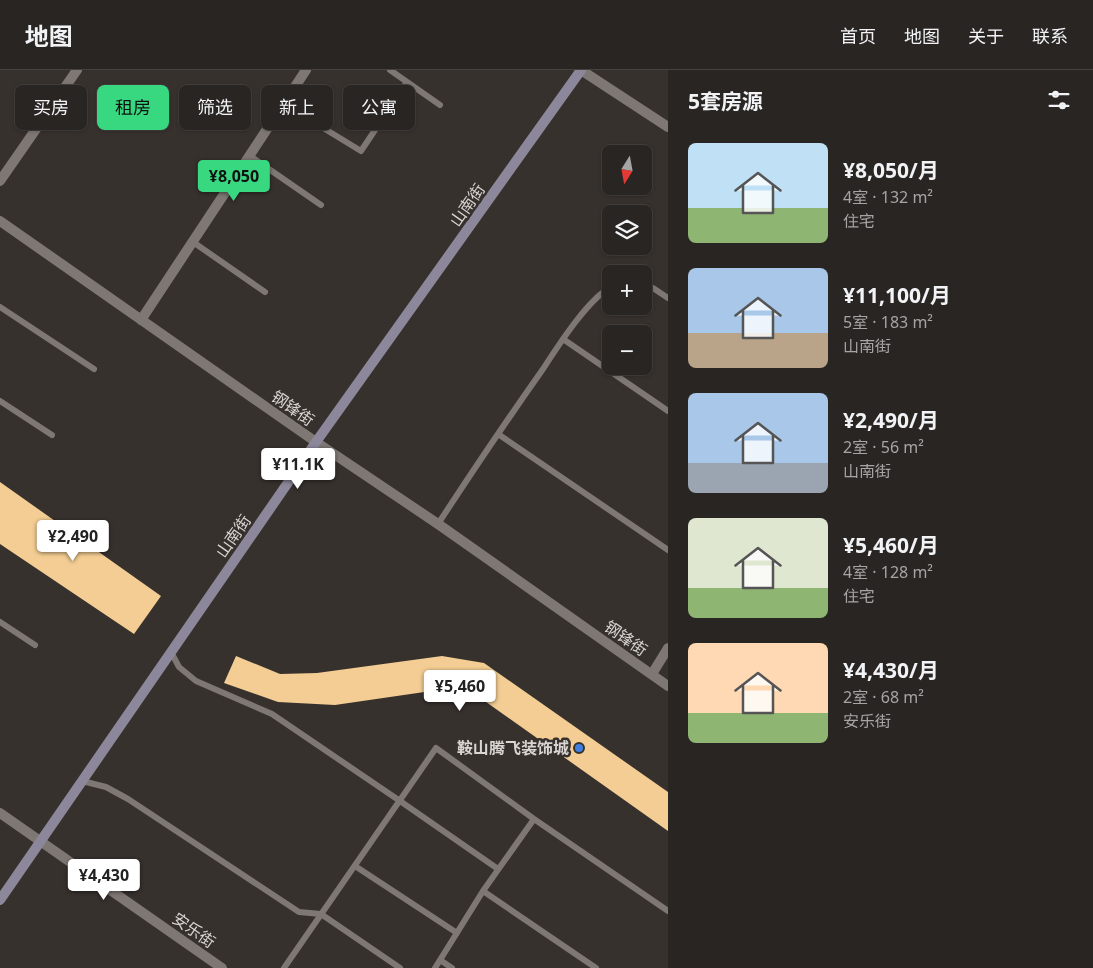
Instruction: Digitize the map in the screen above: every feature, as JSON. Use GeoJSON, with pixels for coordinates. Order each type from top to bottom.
{"type":"FeatureCollection","features":[{"type":"Feature","properties":{"kind":"main road","name":"山南街"},"geometry":{"type":"LineString","coordinates":[[0,900],[316,442],[581,70]]}},
{"type":"Feature","properties":{"kind":"street"},"geometry":{"type":"LineString","coordinates":[[0,181],[77,70]]}},
{"type":"Feature","properties":{"kind":"street"},"geometry":{"type":"LineString","coordinates":[[296,85],[306,70]]}},
{"type":"Feature","properties":{"kind":"street"},"geometry":{"type":"LineString","coordinates":[[581,70],[668,127]]}},
{"type":"Feature","properties":{"kind":"street"},"geometry":{"type":"LineString","coordinates":[[141,320],[267,130]]}},
{"type":"Feature","properties":{"kind":"street","name":"钢锋街"},"geometry":{"type":"LineString","coordinates":[[0,221],[316,442],[438,524],[668,686]]}},
{"type":"Feature","properties":{"kind":"street"},"geometry":{"type":"LineString","coordinates":[[652,674],[668,648]]}},
{"type":"Feature","properties":{"kind":"street","name":"安乐街"},"geometry":{"type":"LineString","coordinates":[[0,813],[222,968]]}},
{"type":"Feature","properties":{"kind":"lane"},"geometry":{"type":"LineString","coordinates":[[390,70],[440,105]]}},
{"type":"Feature","properties":{"kind":"lane"},"geometry":{"type":"LineString","coordinates":[[327,130],[361,151],[407,82]]}},
{"type":"Feature","properties":{"kind":"lane"},"geometry":{"type":"LineString","coordinates":[[250,156],[321,206]]}},
{"type":"Feature","properties":{"kind":"lane"},"geometry":{"type":"LineString","coordinates":[[193,242],[265,292]]}},
{"type":"Feature","properties":{"kind":"lane"},"geometry":{"type":"LineString","coordinates":[[652,288],[668,298]]}},
{"type":"Feature","properties":{"kind":"lane"},"geometry":{"type":"LineString","coordinates":[[438,524],[563,339],[602,294]]}},
{"type":"Feature","properties":{"kind":"lane"},"geometry":{"type":"LineString","coordinates":[[0,307],[94,369]]}},
{"type":"Feature","properties":{"kind":"lane"},"geometry":{"type":"LineString","coordinates":[[563,339],[668,411]]}},
{"type":"Feature","properties":{"kind":"lane"},"geometry":{"type":"LineString","coordinates":[[0,401],[52,435]]}},
{"type":"Feature","properties":{"kind":"lane"},"geometry":{"type":"LineString","coordinates":[[498,434],[668,550]]}},
{"type":"Feature","properties":{"kind":"lane"},"geometry":{"type":"LineString","coordinates":[[0,622],[34,645]]}},
{"type":"Feature","properties":{"kind":"lane"},"geometry":{"type":"LineString","coordinates":[[171,652],[179,667],[196,681],[272,714],[498,870]]}},
{"type":"Feature","properties":{"kind":"lane"},"geometry":{"type":"LineString","coordinates":[[284,968],[436,748],[668,911]]}},
{"type":"Feature","properties":{"kind":"lane"},"geometry":{"type":"LineString","coordinates":[[82,781],[106,787],[128,799],[299,912],[321,914],[400,968]]}},
{"type":"Feature","properties":{"kind":"lane"},"geometry":{"type":"LineString","coordinates":[[435,968],[483,891],[534,818]]}},
{"type":"Feature","properties":{"kind":"lane"},"geometry":{"type":"LineString","coordinates":[[355,866],[457,933]]}},
{"type":"Feature","properties":{"kind":"lane"},"geometry":{"type":"LineString","coordinates":[[483,891],[596,968]]}},
{"type":"Feature","properties":{"kind":"lane"},"geometry":{"type":"LineString","coordinates":[[440,960],[452,968]]}},
{"type":"Feature","properties":{"kind":"building"},"geometry":{"type":"Polygon","coordinates":[[[0,482],[161,596],[134,634],[0,544],[0,482]]]}},
{"type":"Feature","properties":{"kind":"building","name":"鞍山腾飞装饰城"},"geometry":{"type":"Polygon","coordinates":[[[236,656],[280,674],[317,673],[442,656],[484,663],[668,792],[668,831],[472,692],[445,689],[335,705],[278,702],[224,683],[236,656]]]}},
{"type":"Feature","properties":{"kind":"place","name":"鞍山腾飞装饰城"},"geometry":{"type":"Point","coordinates":[579,748]}}]}
